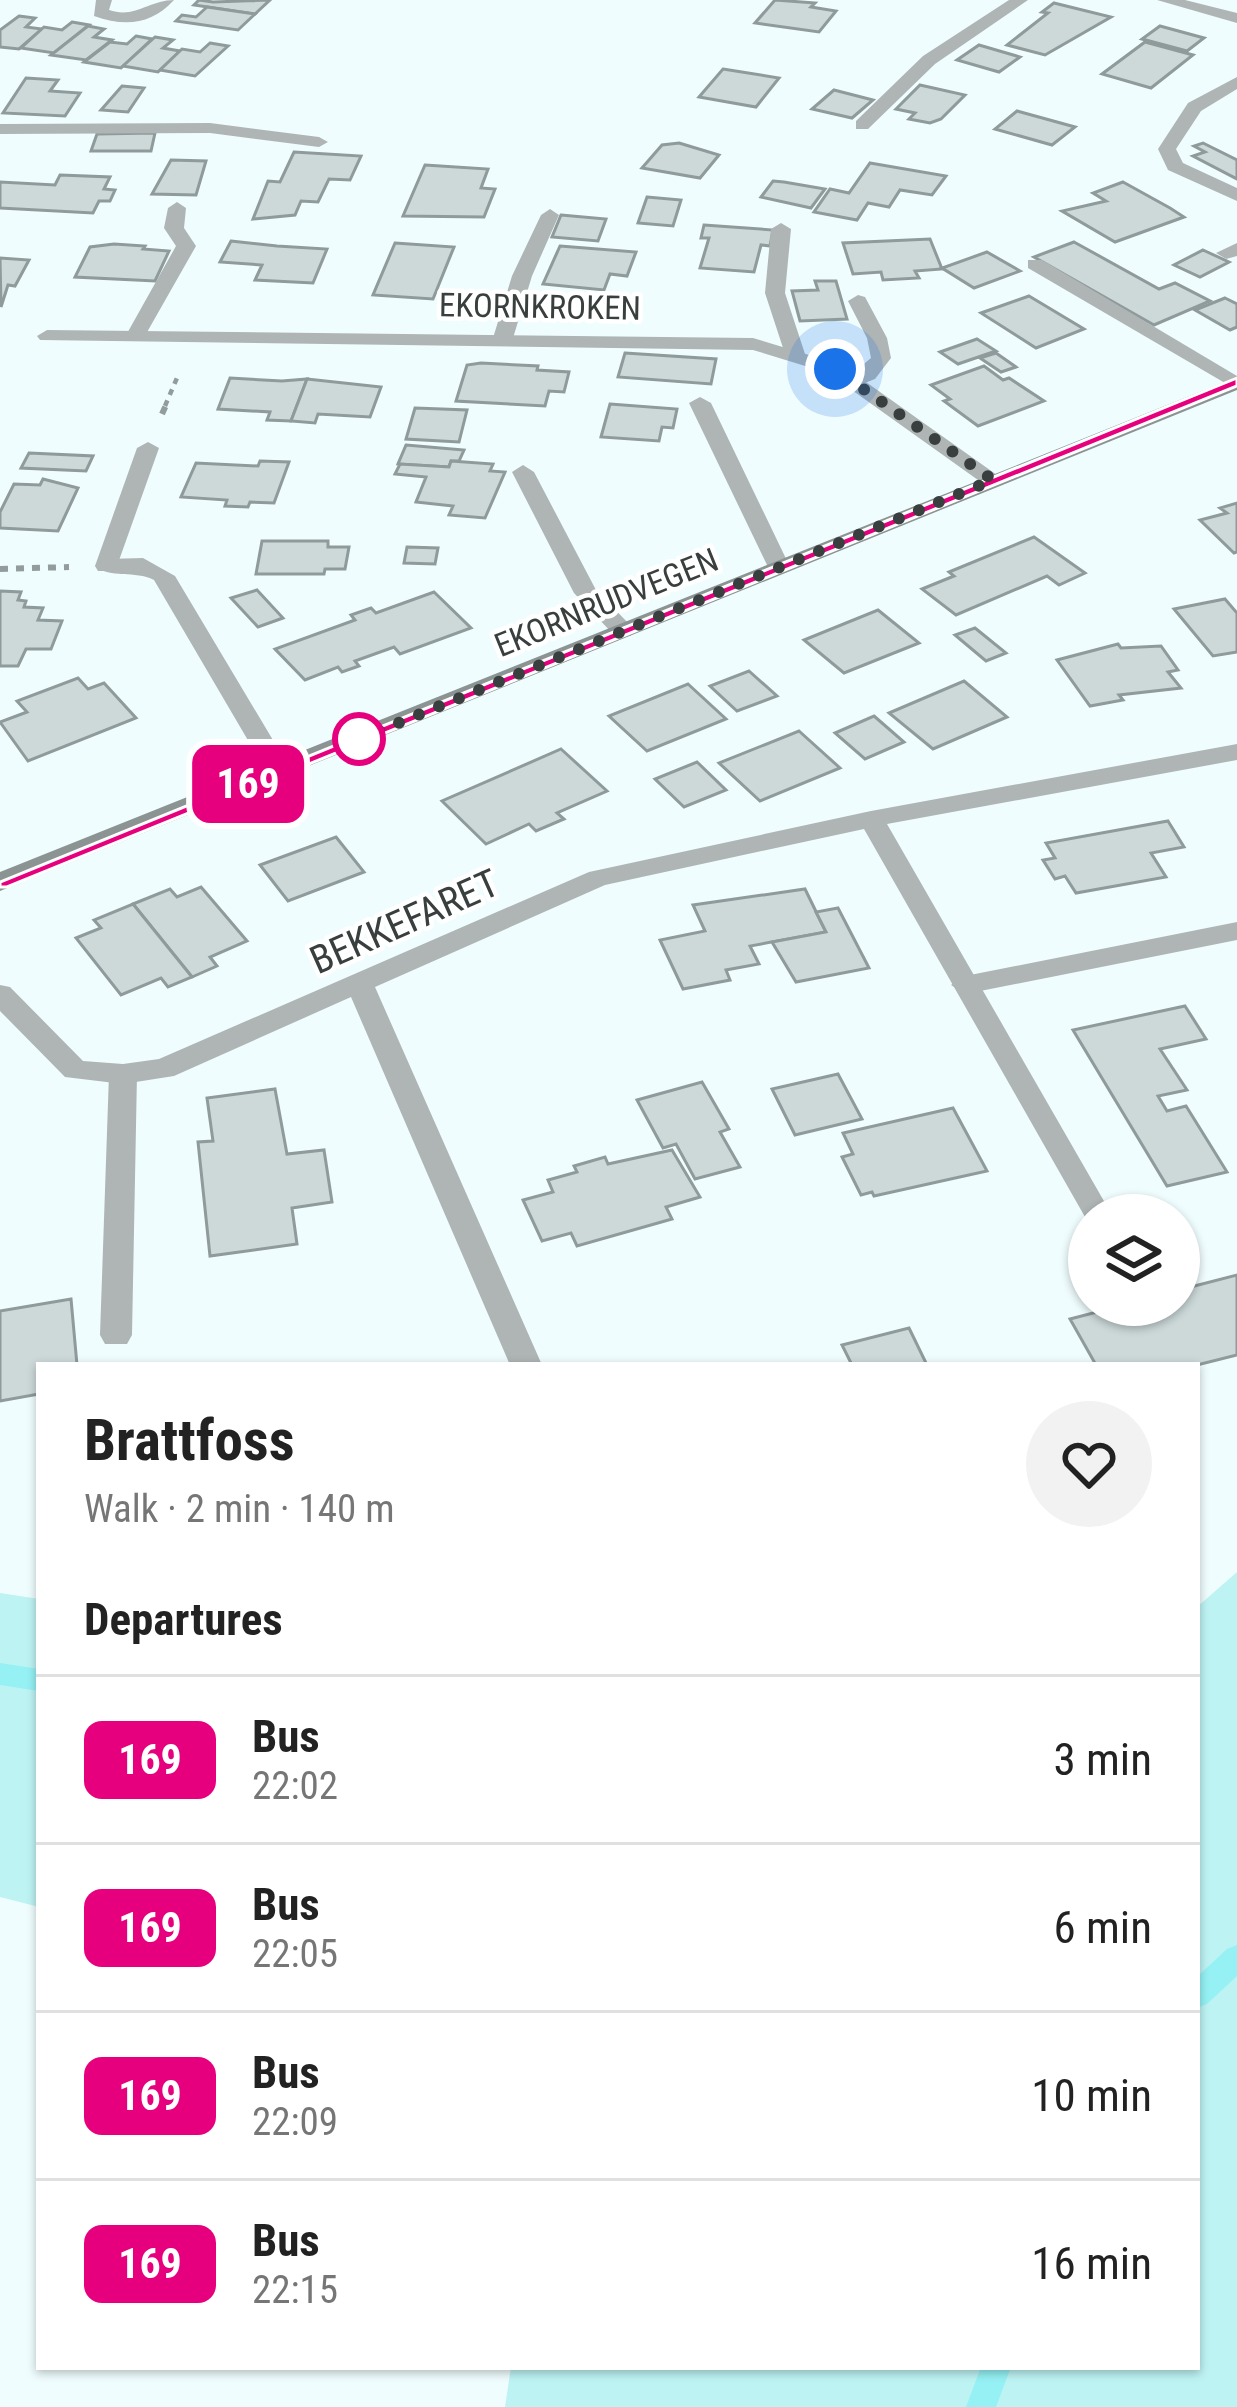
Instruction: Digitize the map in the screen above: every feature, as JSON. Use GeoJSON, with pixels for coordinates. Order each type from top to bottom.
{"type":"FeatureCollection","features":[{"type":"Feature","properties":{"kind":"main road","name":"EKORNRUDVEGEN"},"geometry":{"type":"LineString","coordinates":[[0,882],[1236,383]]}},
{"type":"Feature","properties":{"kind":"street"},"geometry":{"type":"LineString","coordinates":[[104,0],[100,12],[130,19],[152,13],[166,0]]}},
{"type":"Feature","properties":{"kind":"street"},"geometry":{"type":"LineString","coordinates":[[862,125],[929,61],[1020,0]]}},
{"type":"Feature","properties":{"kind":"street"},"geometry":{"type":"LineString","coordinates":[[1165,0],[1237,18]]}},
{"type":"Feature","properties":{"kind":"street"},"geometry":{"type":"LineString","coordinates":[[1237,82],[1194,107],[1167,149],[1175,166],[1237,194]]}},
{"type":"Feature","properties":{"kind":"street"},"geometry":{"type":"LineString","coordinates":[[0,129],[210,128],[319,142]]}},
{"type":"Feature","properties":{"kind":"street"},"geometry":{"type":"LineString","coordinates":[[135,337],[186,246],[174,228],[177,208]]}},
{"type":"Feature","properties":{"kind":"street"},"geometry":{"type":"LineString","coordinates":[[503,338],[522,276],[550,215]]}},
{"type":"Feature","properties":{"kind":"street"},"geometry":{"type":"LineString","coordinates":[[781,229],[775,293],[795,353]]}},
{"type":"Feature","properties":{"kind":"street"},"geometry":{"type":"LineString","coordinates":[[1035,264],[1236,383]]}},
{"type":"Feature","properties":{"kind":"street"},"geometry":{"type":"LineString","coordinates":[[852,382],[871,376],[882,358],[858,301]]}},
{"type":"Feature","properties":{"kind":"street","name":"EKORNKROKEN"},"geometry":{"type":"LineString","coordinates":[[47,336],[716,341],[795,353],[852,382],[993,480]]}},
{"type":"Feature","properties":{"kind":"street"},"geometry":{"type":"LineString","coordinates":[[700,403],[779,567]]}},
{"type":"Feature","properties":{"kind":"street"},"geometry":{"type":"LineString","coordinates":[[148,448],[106,566],[143,565],[163,576],[279,772]]}},
{"type":"Feature","properties":{"kind":"street"},"geometry":{"type":"LineString","coordinates":[[523,472],[586,592],[623,631]]}},
{"type":"Feature","properties":{"kind":"street","name":"BEKKEFARET"},"geometry":{"type":"LineString","coordinates":[[0,994],[75,1070],[123,1074],[164,1069],[598,878],[871,819],[1237,752]]}},
{"type":"Feature","properties":{"kind":"street"},"geometry":{"type":"LineString","coordinates":[[871,819],[1085,1194]]}},
{"type":"Feature","properties":{"kind":"street"},"geometry":{"type":"LineString","coordinates":[[965,985],[1237,932]]}},
{"type":"Feature","properties":{"kind":"street"},"geometry":{"type":"LineString","coordinates":[[359,983],[525,1362]]}},
{"type":"Feature","properties":{"kind":"street"},"geometry":{"type":"LineString","coordinates":[[116,1335],[123,1074]]}},
{"type":"Feature","properties":{"kind":"path"},"geometry":{"type":"LineString","coordinates":[[148,448],[193,338]]}},
{"type":"Feature","properties":{"kind":"path"},"geometry":{"type":"LineString","coordinates":[[0,569],[106,566]]}},
{"type":"Feature","properties":{"kind":"shaded area"},"geometry":{"type":"Polygon","coordinates":[[[1237,1572],[1237,2407],[505,2407],[511,2370],[1200,2370],[1200,1604],[1237,1572]]]}},
{"type":"Feature","properties":{"kind":"shaded area"},"geometry":{"type":"Polygon","coordinates":[[[0,1593],[36,1599],[36,1906],[0,1897],[0,1593]]]}},
{"type":"Feature","properties":{"kind":"building"},"geometry":{"type":"Polygon","coordinates":[[[199,0],[270,0],[255,14],[194,5],[199,0]]]}},
{"type":"Feature","properties":{"kind":"building"},"geometry":{"type":"Polygon","coordinates":[[[775,0],[815,3],[811,7],[836,11],[819,32],[755,23],[775,0]]]}},
{"type":"Feature","properties":{"kind":"building"},"geometry":{"type":"Polygon","coordinates":[[[1054,3],[1111,17],[1045,55],[1007,45],[1048,13],[1042,12],[1054,3]]]}},
{"type":"Feature","properties":{"kind":"building"},"geometry":{"type":"Polygon","coordinates":[[[207,7],[255,14],[238,30],[176,21],[182,15],[196,17],[207,7]]]}},
{"type":"Feature","properties":{"kind":"building"},"geometry":{"type":"Polygon","coordinates":[[[19,16],[35,18],[26,27],[42,29],[19,49],[0,47],[0,30],[19,16]]]}},
{"type":"Feature","properties":{"kind":"building"},"geometry":{"type":"Polygon","coordinates":[[[72,22],[89,25],[54,53],[21,48],[44,27],[62,30],[72,22]]]}},
{"type":"Feature","properties":{"kind":"building"},"geometry":{"type":"Polygon","coordinates":[[[88,26],[104,29],[94,37],[112,40],[86,60],[51,55],[88,26]]]}},
{"type":"Feature","properties":{"kind":"building"},"geometry":{"type":"Polygon","coordinates":[[[1160,26],[1204,38],[1187,51],[1142,39],[1160,26]]]}},
{"type":"Feature","properties":{"kind":"building"},"geometry":{"type":"Polygon","coordinates":[[[136,36],[152,39],[121,68],[84,62],[110,42],[127,44],[136,36]]]}},
{"type":"Feature","properties":{"kind":"building"},"geometry":{"type":"Polygon","coordinates":[[[155,37],[173,40],[163,48],[180,51],[158,72],[123,66],[155,37]]]}},
{"type":"Feature","properties":{"kind":"building"},"geometry":{"type":"Polygon","coordinates":[[[1145,42],[1193,55],[1151,88],[1102,74],[1145,42]]]}},
{"type":"Feature","properties":{"kind":"building"},"geometry":{"type":"Polygon","coordinates":[[[210,43],[228,46],[195,76],[160,70],[182,49],[200,52],[210,43]]]}},
{"type":"Feature","properties":{"kind":"building"},"geometry":{"type":"Polygon","coordinates":[[[979,45],[1020,57],[999,72],[957,60],[979,45]]]}},
{"type":"Feature","properties":{"kind":"building"},"geometry":{"type":"Polygon","coordinates":[[[723,69],[779,78],[756,107],[699,97],[723,69]]]}},
{"type":"Feature","properties":{"kind":"building"},"geometry":{"type":"Polygon","coordinates":[[[26,78],[58,80],[50,91],[80,93],[65,116],[3,113],[26,78]]]}},
{"type":"Feature","properties":{"kind":"building"},"geometry":{"type":"Polygon","coordinates":[[[920,85],[965,95],[941,119],[930,123],[909,119],[915,113],[896,109],[920,85]]]}},
{"type":"Feature","properties":{"kind":"building"},"geometry":{"type":"Polygon","coordinates":[[[122,86],[144,88],[128,112],[101,110],[122,86]]]}},
{"type":"Feature","properties":{"kind":"building"},"geometry":{"type":"Polygon","coordinates":[[[834,90],[873,100],[852,118],[812,109],[834,90]]]}},
{"type":"Feature","properties":{"kind":"building"},"geometry":{"type":"Polygon","coordinates":[[[1017,111],[1075,127],[1052,145],[995,129],[1017,111]]]}},
{"type":"Feature","properties":{"kind":"building"},"geometry":{"type":"Polygon","coordinates":[[[155,133],[151,151],[91,151],[97,134],[155,133]]]}},
{"type":"Feature","properties":{"kind":"building"},"geometry":{"type":"Polygon","coordinates":[[[679,143],[719,155],[700,178],[642,168],[662,145],[679,143]]]}},
{"type":"Feature","properties":{"kind":"building"},"geometry":{"type":"Polygon","coordinates":[[[1203,143],[1237,160],[1237,179],[1193,156],[1205,152],[1194,146],[1203,143]]]}},
{"type":"Feature","properties":{"kind":"building"},"geometry":{"type":"Polygon","coordinates":[[[294,152],[361,156],[350,180],[329,179],[318,202],[301,201],[295,215],[253,219],[268,181],[280,182],[294,152]]]}},
{"type":"Feature","properties":{"kind":"building"},"geometry":{"type":"Polygon","coordinates":[[[171,160],[206,161],[196,195],[152,194],[171,160]]]}},
{"type":"Feature","properties":{"kind":"building"},"geometry":{"type":"Polygon","coordinates":[[[870,163],[946,176],[932,195],[900,190],[889,207],[868,203],[857,220],[814,212],[830,189],[849,193],[870,163]]]}},
{"type":"Feature","properties":{"kind":"building"},"geometry":{"type":"Polygon","coordinates":[[[425,165],[488,169],[481,188],[495,189],[484,217],[403,216],[425,165]]]}},
{"type":"Feature","properties":{"kind":"building"},"geometry":{"type":"Polygon","coordinates":[[[60,175],[110,177],[104,189],[115,190],[110,201],[99,201],[93,213],[0,208],[0,182],[55,185],[60,175]]]}},
{"type":"Feature","properties":{"kind":"building"},"geometry":{"type":"Polygon","coordinates":[[[773,181],[825,189],[811,208],[761,197],[773,181]]]}},
{"type":"Feature","properties":{"kind":"building"},"geometry":{"type":"Polygon","coordinates":[[[1123,182],[1184,217],[1115,242],[1062,211],[1106,201],[1093,193],[1123,182]]]}},
{"type":"Feature","properties":{"kind":"building"},"geometry":{"type":"Polygon","coordinates":[[[647,197],[681,200],[673,226],[638,223],[647,197]]]}},
{"type":"Feature","properties":{"kind":"building"},"geometry":{"type":"Polygon","coordinates":[[[561,215],[606,219],[598,241],[552,237],[561,215]]]}},
{"type":"Feature","properties":{"kind":"building"},"geometry":{"type":"Polygon","coordinates":[[[704,225],[773,230],[770,246],[761,245],[754,272],[700,268],[709,238],[701,238],[704,225]]]}},
{"type":"Feature","properties":{"kind":"building"},"geometry":{"type":"Polygon","coordinates":[[[930,239],[942,269],[915,271],[919,278],[883,280],[881,272],[853,274],[843,243],[930,239]]]}},
{"type":"Feature","properties":{"kind":"building"},"geometry":{"type":"Polygon","coordinates":[[[231,241],[327,249],[313,283],[255,280],[262,265],[220,262],[231,241]]]}},
{"type":"Feature","properties":{"kind":"building"},"geometry":{"type":"Polygon","coordinates":[[[1074,242],[1159,289],[1175,283],[1210,301],[1154,325],[1034,257],[1074,242]]]}},
{"type":"Feature","properties":{"kind":"building"},"geometry":{"type":"Polygon","coordinates":[[[395,243],[454,247],[433,299],[373,295],[395,243]]]}},
{"type":"Feature","properties":{"kind":"building"},"geometry":{"type":"Polygon","coordinates":[[[114,244],[169,251],[155,281],[75,277],[90,247],[114,244]]]}},
{"type":"Feature","properties":{"kind":"building"},"geometry":{"type":"Polygon","coordinates":[[[560,246],[636,252],[627,276],[610,274],[604,290],[543,284],[560,246]]]}},
{"type":"Feature","properties":{"kind":"building"},"geometry":{"type":"Polygon","coordinates":[[[1203,250],[1229,262],[1200,277],[1174,265],[1203,250]]]}},
{"type":"Feature","properties":{"kind":"building"},"geometry":{"type":"Polygon","coordinates":[[[987,252],[1020,271],[974,288],[942,268],[987,252]]]}},
{"type":"Feature","properties":{"kind":"building"},"geometry":{"type":"Polygon","coordinates":[[[0,258],[29,260],[15,286],[8,285],[1,307],[0,258]]]}},
{"type":"Feature","properties":{"kind":"building"},"geometry":{"type":"Polygon","coordinates":[[[815,281],[836,281],[847,319],[800,321],[792,291],[818,290],[815,281]]]}},
{"type":"Feature","properties":{"kind":"building"},"geometry":{"type":"Polygon","coordinates":[[[1029,296],[1084,329],[1036,348],[981,313],[1029,296]]]}},
{"type":"Feature","properties":{"kind":"building"},"geometry":{"type":"Polygon","coordinates":[[[1225,298],[1237,304],[1237,327],[1230,330],[1195,310],[1225,298]]]}},
{"type":"Feature","properties":{"kind":"building"},"geometry":{"type":"Polygon","coordinates":[[[977,339],[996,351],[958,364],[940,352],[977,339]]]}},
{"type":"Feature","properties":{"kind":"building"},"geometry":{"type":"Polygon","coordinates":[[[625,353],[716,359],[711,384],[618,377],[625,353]]]}},
{"type":"Feature","properties":{"kind":"building"},"geometry":{"type":"Polygon","coordinates":[[[996,353],[1016,367],[1001,372],[980,358],[996,353]]]}},
{"type":"Feature","properties":{"kind":"building"},"geometry":{"type":"Polygon","coordinates":[[[467,365],[569,372],[564,392],[549,391],[545,406],[456,401],[467,365]]]}},
{"type":"Feature","properties":{"kind":"building"},"geometry":{"type":"Polygon","coordinates":[[[984,366],[1044,401],[978,426],[931,385],[984,366]]]}},
{"type":"Feature","properties":{"kind":"building"},"geometry":{"type":"Polygon","coordinates":[[[230,378],[307,379],[291,421],[267,420],[270,412],[218,409],[230,378]]]}},
{"type":"Feature","properties":{"kind":"building"},"geometry":{"type":"Polygon","coordinates":[[[307,379],[381,387],[370,417],[318,414],[315,423],[291,421],[307,379]]]}},
{"type":"Feature","properties":{"kind":"building"},"geometry":{"type":"Polygon","coordinates":[[[610,404],[677,409],[673,428],[662,427],[659,441],[601,437],[610,404]]]}},
{"type":"Feature","properties":{"kind":"building"},"geometry":{"type":"Polygon","coordinates":[[[415,408],[467,410],[459,442],[406,439],[415,408]]]}},
{"type":"Feature","properties":{"kind":"building"},"geometry":{"type":"Polygon","coordinates":[[[406,445],[464,450],[449,467],[398,464],[406,445]]]}},
{"type":"Feature","properties":{"kind":"building"},"geometry":{"type":"Polygon","coordinates":[[[29,453],[93,456],[86,471],[21,468],[29,453]]]}},
{"type":"Feature","properties":{"kind":"building"},"geometry":{"type":"Polygon","coordinates":[[[260,461],[289,462],[274,503],[225,506],[227,500],[181,497],[196,463],[258,466],[260,461]]]}},
{"type":"Feature","properties":{"kind":"building"},"geometry":{"type":"Polygon","coordinates":[[[451,461],[493,464],[490,471],[505,472],[485,518],[449,515],[453,506],[416,502],[426,477],[395,474],[400,464],[449,467],[451,461]]]}},
{"type":"Feature","properties":{"kind":"building"},"geometry":{"type":"Polygon","coordinates":[[[43,479],[78,488],[58,531],[0,528],[0,512],[14,484],[40,485],[43,479]]]}},
{"type":"Feature","properties":{"kind":"building"},"geometry":{"type":"Polygon","coordinates":[[[1237,503],[1234,553],[1200,520],[1227,513],[1220,508],[1237,503]]]}},
{"type":"Feature","properties":{"kind":"building"},"geometry":{"type":"Polygon","coordinates":[[[1034,537],[1085,573],[1059,585],[1047,576],[956,615],[922,589],[954,576],[949,572],[1034,537]]]}},
{"type":"Feature","properties":{"kind":"building"},"geometry":{"type":"Polygon","coordinates":[[[262,541],[328,541],[328,547],[349,547],[345,569],[325,569],[324,574],[256,574],[262,541]]]}},
{"type":"Feature","properties":{"kind":"building"},"geometry":{"type":"Polygon","coordinates":[[[407,547],[438,548],[435,564],[404,563],[407,547]]]}},
{"type":"Feature","properties":{"kind":"building"},"geometry":{"type":"Polygon","coordinates":[[[257,590],[283,618],[258,627],[231,598],[257,590]]]}},
{"type":"Feature","properties":{"kind":"building"},"geometry":{"type":"Polygon","coordinates":[[[0,591],[21,592],[18,600],[26,601],[24,607],[43,608],[38,620],[62,621],[51,649],[26,649],[18,666],[0,666],[0,591]]]}},
{"type":"Feature","properties":{"kind":"building"},"geometry":{"type":"Polygon","coordinates":[[[434,592],[471,628],[400,654],[394,647],[355,661],[359,666],[342,672],[338,667],[305,680],[275,649],[355,620],[351,615],[371,608],[376,613],[434,592]]]}},
{"type":"Feature","properties":{"kind":"building"},"geometry":{"type":"Polygon","coordinates":[[[1225,599],[1237,613],[1237,652],[1213,656],[1174,609],[1225,599]]]}},
{"type":"Feature","properties":{"kind":"building"},"geometry":{"type":"Polygon","coordinates":[[[878,610],[919,643],[844,673],[804,640],[878,610]]]}},
{"type":"Feature","properties":{"kind":"building"},"geometry":{"type":"Polygon","coordinates":[[[975,628],[1006,653],[986,661],[955,635],[975,628]]]}},
{"type":"Feature","properties":{"kind":"building"},"geometry":{"type":"Polygon","coordinates":[[[1118,644],[1121,648],[1161,646],[1178,670],[1168,672],[1181,688],[1119,695],[1123,700],[1090,706],[1057,660],[1118,644]]]}},
{"type":"Feature","properties":{"kind":"building"},"geometry":{"type":"Polygon","coordinates":[[[749,671],[777,696],[737,711],[710,686],[749,671]]]}},
{"type":"Feature","properties":{"kind":"building"},"geometry":{"type":"Polygon","coordinates":[[[78,678],[88,689],[104,683],[136,718],[28,761],[0,722],[27,712],[17,701],[78,678]]]}},
{"type":"Feature","properties":{"kind":"building"},"geometry":{"type":"Polygon","coordinates":[[[964,681],[1007,717],[933,749],[889,713],[964,681]]]}},
{"type":"Feature","properties":{"kind":"building"},"geometry":{"type":"Polygon","coordinates":[[[688,684],[726,719],[647,751],[609,716],[688,684]]]}},
{"type":"Feature","properties":{"kind":"building"},"geometry":{"type":"Polygon","coordinates":[[[874,716],[904,742],[865,759],[835,733],[874,716]]]}},
{"type":"Feature","properties":{"kind":"building"},"geometry":{"type":"Polygon","coordinates":[[[799,731],[840,768],[760,801],[719,763],[799,731]]]}},
{"type":"Feature","properties":{"kind":"building"},"geometry":{"type":"Polygon","coordinates":[[[561,749],[607,791],[557,813],[564,819],[536,831],[529,824],[486,844],[442,801],[561,749]]]}},
{"type":"Feature","properties":{"kind":"building"},"geometry":{"type":"Polygon","coordinates":[[[697,762],[726,790],[684,807],[655,779],[697,762]]]}},
{"type":"Feature","properties":{"kind":"building"},"geometry":{"type":"Polygon","coordinates":[[[1168,821],[1184,847],[1151,853],[1166,877],[1076,893],[1065,876],[1055,879],[1043,860],[1055,858],[1046,843],[1168,821]]]}},
{"type":"Feature","properties":{"kind":"building"},"geometry":{"type":"Polygon","coordinates":[[[336,837],[364,872],[288,901],[260,865],[336,837]]]}},
{"type":"Feature","properties":{"kind":"building"},"geometry":{"type":"Polygon","coordinates":[[[201,887],[247,941],[210,957],[217,966],[192,977],[133,904],[170,889],[177,897],[201,887]]]}},
{"type":"Feature","properties":{"kind":"building"},"geometry":{"type":"Polygon","coordinates":[[[805,889],[826,932],[750,946],[759,964],[726,970],[730,980],[683,989],[660,940],[705,931],[693,905],[805,889]]]}},
{"type":"Feature","properties":{"kind":"building"},"geometry":{"type":"Polygon","coordinates":[[[133,904],[192,977],[168,987],[161,978],[121,995],[76,938],[101,928],[94,920],[133,904]]]}},
{"type":"Feature","properties":{"kind":"building"},"geometry":{"type":"Polygon","coordinates":[[[838,908],[869,968],[796,982],[772,942],[826,932],[816,912],[838,908]]]}},
{"type":"Feature","properties":{"kind":"building"},"geometry":{"type":"Polygon","coordinates":[[[1185,1006],[1206,1039],[1160,1049],[1187,1090],[1158,1096],[1167,1111],[1186,1106],[1227,1172],[1167,1186],[1073,1030],[1185,1006]]]}},
{"type":"Feature","properties":{"kind":"building"},"geometry":{"type":"Polygon","coordinates":[[[838,1074],[862,1119],[795,1135],[772,1089],[838,1074]]]}},
{"type":"Feature","properties":{"kind":"building"},"geometry":{"type":"Polygon","coordinates":[[[702,1082],[729,1129],[720,1132],[740,1167],[695,1179],[676,1144],[663,1148],[637,1100],[702,1082]]]}},
{"type":"Feature","properties":{"kind":"building"},"geometry":{"type":"Polygon","coordinates":[[[275,1089],[287,1154],[324,1150],[332,1202],[292,1208],[297,1244],[210,1256],[198,1142],[213,1141],[207,1098],[275,1089]]]}},
{"type":"Feature","properties":{"kind":"building"},"geometry":{"type":"Polygon","coordinates":[[[953,1108],[987,1171],[861,1195],[842,1157],[853,1154],[843,1133],[953,1108]]]}},
{"type":"Feature","properties":{"kind":"building"},"geometry":{"type":"Polygon","coordinates":[[[672,1150],[700,1197],[666,1207],[672,1219],[577,1246],[571,1233],[542,1241],[523,1200],[553,1192],[548,1180],[605,1157],[608,1164],[672,1150]]]}},
{"type":"Feature","properties":{"kind":"building"},"geometry":{"type":"Polygon","coordinates":[[[1237,1275],[1237,1355],[1200,1364],[1094,1362],[1074,1326],[1200,1326],[1200,1285],[1237,1275]]]}},
{"type":"Feature","properties":{"kind":"building"},"geometry":{"type":"Polygon","coordinates":[[[71,1299],[77,1362],[36,1362],[36,1395],[0,1401],[0,1311],[71,1299]]]}},
{"type":"Feature","properties":{"kind":"building"},"geometry":{"type":"Polygon","coordinates":[[[909,1328],[926,1362],[850,1362],[842,1345],[909,1328]]]}},
{"type":"Feature","properties":{"kind":"waterway"},"geometry":{"type":"LineString","coordinates":[[0,1674],[36,1680]]}},
{"type":"Feature","properties":{"kind":"waterway"},"geometry":{"type":"LineString","coordinates":[[1200,1992],[1237,1958]]}},
{"type":"Feature","properties":{"kind":"waterway"},"geometry":{"type":"LineString","coordinates":[[981,2407],[995,2370]]}},
{"type":"Feature","properties":{"kind":"bus line","name":"169"},"geometry":{"type":"LineString","coordinates":[[0,882],[1237,383]]}},
{"type":"Feature","properties":{"kind":"route"},"geometry":{"type":"LineString","coordinates":[[359,739],[993,480],[835,369]]}}]}
